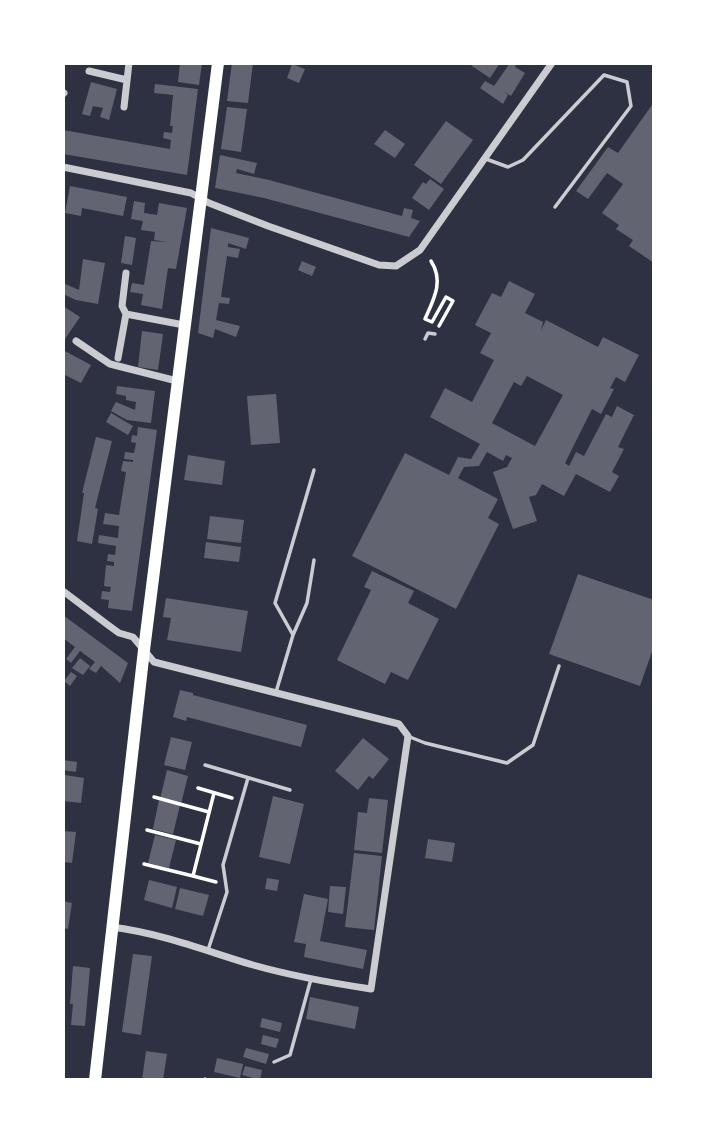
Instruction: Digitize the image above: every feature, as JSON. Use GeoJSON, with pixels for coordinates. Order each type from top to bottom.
{"type":"FeatureCollection","features":[{"type":"Feature","properties":{"kind":"main road"},"geometry":{"type":"LineString","coordinates":[[95,1080],[177,381],[218,63]]}},
{"type":"Feature","properties":{"kind":"street"},"geometry":{"type":"LineString","coordinates":[[124,107],[130,63]]}},
{"type":"Feature","properties":{"kind":"street"},"geometry":{"type":"LineString","coordinates":[[63,167],[191,193],[209,203],[268,226],[379,265],[396,266],[420,250],[552,63]]}},
{"type":"Feature","properties":{"kind":"street"},"geometry":{"type":"LineString","coordinates":[[89,71],[127,80]]}},
{"type":"Feature","properties":{"kind":"street"},"geometry":{"type":"LineString","coordinates":[[118,358],[126,314],[122,306],[126,273]]}},
{"type":"Feature","properties":{"kind":"street"},"geometry":{"type":"LineString","coordinates":[[126,314],[184,325]]}},
{"type":"Feature","properties":{"kind":"street"},"geometry":{"type":"LineString","coordinates":[[76,341],[110,363],[177,381]]}},
{"type":"Feature","properties":{"kind":"street"},"geometry":{"type":"LineString","coordinates":[[63,591],[120,633],[133,637],[154,662],[399,724],[408,736],[371,989],[311,979],[167,938],[111,927]]}},
{"type":"Feature","properties":{"kind":"lane"},"geometry":{"type":"LineString","coordinates":[[486,159],[508,167],[523,160],[604,75],[626,82],[631,106],[555,207]]}},
{"type":"Feature","properties":{"kind":"lane"},"geometry":{"type":"LineString","coordinates":[[425,339],[428,333],[435,334]]}},
{"type":"Feature","properties":{"kind":"lane"},"geometry":{"type":"LineString","coordinates":[[293,635],[275,603],[314,470]]}},
{"type":"Feature","properties":{"kind":"lane"},"geometry":{"type":"LineString","coordinates":[[276,693],[293,635],[307,603],[314,560]]}},
{"type":"Feature","properties":{"kind":"lane"},"geometry":{"type":"LineString","coordinates":[[408,736],[425,743],[507,762],[533,745],[559,666]]}},
{"type":"Feature","properties":{"kind":"lane"},"geometry":{"type":"LineString","coordinates":[[205,765],[290,790]]}},
{"type":"Feature","properties":{"kind":"lane"},"geometry":{"type":"LineString","coordinates":[[208,950],[227,892],[223,865],[248,778]]}},
{"type":"Feature","properties":{"kind":"lane"},"geometry":{"type":"LineString","coordinates":[[274,1062],[290,1055],[311,979]]}},
{"type":"Feature","properties":{"kind":"path"},"geometry":{"type":"LineString","coordinates":[[431,261],[435,267],[438,289],[425,319],[432,322],[446,297],[453,301],[435,334]]}},
{"type":"Feature","properties":{"kind":"path"},"geometry":{"type":"LineString","coordinates":[[198,788],[241,801]]}},
{"type":"Feature","properties":{"kind":"path"},"geometry":{"type":"LineString","coordinates":[[193,876],[214,793]]}},
{"type":"Feature","properties":{"kind":"path"},"geometry":{"type":"LineString","coordinates":[[154,797],[209,812]]}},
{"type":"Feature","properties":{"kind":"path"},"geometry":{"type":"LineString","coordinates":[[147,830],[201,844]]}},
{"type":"Feature","properties":{"kind":"path"},"geometry":{"type":"LineString","coordinates":[[144,864],[226,885]]}},
{"type":"Feature","properties":{"kind":"building"},"geometry":{"type":"Polygon","coordinates":[[[180,63],[202,63],[199,85],[178,82],[180,63]]]}},
{"type":"Feature","properties":{"kind":"building"},"geometry":{"type":"Polygon","coordinates":[[[232,63],[253,63],[248,103],[227,101],[232,63]]]}},
{"type":"Feature","properties":{"kind":"building"},"geometry":{"type":"Polygon","coordinates":[[[473,63],[500,63],[490,78],[472,66],[473,63]]]}},
{"type":"Feature","properties":{"kind":"building"},"geometry":{"type":"Polygon","coordinates":[[[510,63],[517,63],[515,67],[525,73],[511,96],[503,91],[508,95],[503,104],[480,88],[485,81],[494,86],[510,63]]]}},
{"type":"Feature","properties":{"kind":"building"},"geometry":{"type":"Polygon","coordinates":[[[292,64],[305,69],[299,83],[287,78],[292,64]]]}},
{"type":"Feature","properties":{"kind":"building"},"geometry":{"type":"Polygon","coordinates":[[[91,82],[117,89],[109,120],[100,117],[103,108],[93,106],[90,116],[82,114],[91,82]]]}},
{"type":"Feature","properties":{"kind":"building"},"geometry":{"type":"Polygon","coordinates":[[[155,84],[198,89],[187,175],[63,154],[63,130],[170,149],[171,140],[163,138],[164,132],[172,133],[173,126],[170,126],[173,95],[154,93],[155,84]]]}},
{"type":"Feature","properties":{"kind":"building"},"geometry":{"type":"Polygon","coordinates":[[[654,102],[654,263],[629,246],[633,240],[616,229],[619,225],[602,213],[623,184],[607,173],[588,199],[576,191],[608,147],[618,153],[654,102]]]}},
{"type":"Feature","properties":{"kind":"building"},"geometry":{"type":"Polygon","coordinates":[[[227,107],[247,109],[241,152],[221,149],[227,107]]]}},
{"type":"Feature","properties":{"kind":"building"},"geometry":{"type":"Polygon","coordinates":[[[446,121],[473,140],[441,184],[414,165],[446,121]]]}},
{"type":"Feature","properties":{"kind":"building"},"geometry":{"type":"Polygon","coordinates":[[[385,130],[405,144],[395,158],[374,144],[385,130]]]}},
{"type":"Feature","properties":{"kind":"building"},"geometry":{"type":"Polygon","coordinates":[[[220,155],[257,163],[254,174],[237,169],[236,173],[402,216],[404,208],[413,210],[411,218],[420,221],[409,237],[264,198],[215,188],[220,155]]]}},
{"type":"Feature","properties":{"kind":"building"},"geometry":{"type":"Polygon","coordinates":[[[430,179],[444,189],[429,210],[412,198],[423,182],[426,184],[430,179]]]}},
{"type":"Feature","properties":{"kind":"building"},"geometry":{"type":"Polygon","coordinates":[[[70,186],[127,197],[123,216],[82,208],[81,216],[65,213],[70,186]]]}},
{"type":"Feature","properties":{"kind":"building"},"geometry":{"type":"Polygon","coordinates":[[[134,201],[145,203],[144,213],[157,215],[159,203],[187,208],[176,269],[168,268],[162,309],[141,305],[143,294],[130,292],[132,283],[144,285],[151,241],[167,242],[154,240],[155,232],[141,230],[143,221],[131,219],[134,201]]]}},
{"type":"Feature","properties":{"kind":"building"},"geometry":{"type":"Polygon","coordinates":[[[211,228],[249,238],[246,249],[228,243],[228,247],[240,249],[238,258],[227,256],[221,297],[230,298],[229,304],[219,303],[216,320],[240,326],[236,337],[215,329],[213,338],[198,333],[211,228]]]}},
{"type":"Feature","properties":{"kind":"building"},"geometry":{"type":"Polygon","coordinates":[[[125,236],[136,238],[132,265],[121,263],[125,236]]]}},
{"type":"Feature","properties":{"kind":"building"},"geometry":{"type":"Polygon","coordinates":[[[83,259],[105,263],[98,304],[76,300],[63,294],[63,283],[79,290],[83,259]]]}},
{"type":"Feature","properties":{"kind":"building"},"geometry":{"type":"Polygon","coordinates":[[[302,261],[316,267],[312,276],[298,270],[302,261]]]}},
{"type":"Feature","properties":{"kind":"building"},"geometry":{"type":"Polygon","coordinates":[[[509,281],[535,294],[525,313],[543,322],[541,330],[546,320],[598,347],[603,337],[639,355],[625,382],[616,377],[610,388],[614,389],[601,414],[592,409],[565,463],[569,466],[576,452],[584,456],[606,414],[612,417],[617,406],[634,415],[618,447],[624,449],[612,472],[619,476],[610,492],[576,474],[564,496],[542,484],[536,495],[529,497],[537,521],[513,529],[493,472],[507,467],[512,458],[506,455],[503,461],[487,452],[479,466],[464,467],[458,478],[498,499],[488,518],[499,524],[456,609],[352,556],[405,453],[449,475],[458,457],[471,459],[480,444],[430,417],[445,388],[472,402],[494,360],[480,353],[491,333],[475,325],[492,293],[501,297],[509,281]],[[527,376],[521,386],[514,382],[492,423],[535,446],[563,395],[527,376]]]}},
{"type":"Feature","properties":{"kind":"building"},"geometry":{"type":"Polygon","coordinates":[[[63,306],[80,317],[63,342],[63,306]]]}},
{"type":"Feature","properties":{"kind":"building"},"geometry":{"type":"Polygon","coordinates":[[[142,331],[163,334],[158,370],[138,367],[142,331]]]}},
{"type":"Feature","properties":{"kind":"building"},"geometry":{"type":"Polygon","coordinates":[[[63,350],[91,365],[81,383],[63,374],[63,350]]]}},
{"type":"Feature","properties":{"kind":"building"},"geometry":{"type":"Polygon","coordinates":[[[117,386],[155,391],[151,423],[127,420],[111,411],[116,402],[135,410],[136,402],[116,394],[117,386]]]}},
{"type":"Feature","properties":{"kind":"building"},"geometry":{"type":"Polygon","coordinates":[[[276,394],[280,443],[251,445],[247,396],[276,394]]]}},
{"type":"Feature","properties":{"kind":"building"},"geometry":{"type":"Polygon","coordinates":[[[111,413],[133,426],[128,435],[106,422],[111,413]]]}},
{"type":"Feature","properties":{"kind":"building"},"geometry":{"type":"Polygon","coordinates":[[[138,427],[157,430],[132,611],[108,608],[109,600],[101,599],[102,591],[110,592],[111,587],[104,586],[106,565],[114,566],[114,562],[107,561],[108,554],[115,555],[116,546],[98,543],[99,535],[118,538],[119,526],[103,524],[105,513],[119,515],[126,472],[121,471],[123,461],[133,462],[124,459],[125,452],[134,453],[136,443],[131,442],[132,435],[137,436],[138,427]]]}},
{"type":"Feature","properties":{"kind":"building"},"geometry":{"type":"Polygon","coordinates":[[[96,437],[112,441],[95,508],[98,509],[92,544],[77,541],[82,493],[96,437]]]}},
{"type":"Feature","properties":{"kind":"building"},"geometry":{"type":"Polygon","coordinates":[[[188,455],[225,461],[222,485],[184,480],[188,455]]]}},
{"type":"Feature","properties":{"kind":"building"},"geometry":{"type":"Polygon","coordinates":[[[210,516],[244,520],[241,543],[207,539],[210,516]]]}},
{"type":"Feature","properties":{"kind":"building"},"geometry":{"type":"Polygon","coordinates":[[[206,542],[241,547],[239,562],[204,558],[206,542]]]}},
{"type":"Feature","properties":{"kind":"building"},"geometry":{"type":"Polygon","coordinates":[[[372,571],[414,591],[408,603],[439,619],[408,680],[391,672],[385,684],[337,660],[371,590],[364,587],[372,571]]]}},
{"type":"Feature","properties":{"kind":"building"},"geometry":{"type":"Polygon","coordinates":[[[578,574],[654,600],[654,646],[640,686],[549,654],[578,574]]]}},
{"type":"Feature","properties":{"kind":"building"},"geometry":{"type":"Polygon","coordinates":[[[166,598],[248,611],[241,652],[167,640],[171,618],[163,617],[166,598]]]}},
{"type":"Feature","properties":{"kind":"building"},"geometry":{"type":"Polygon","coordinates":[[[63,615],[128,663],[120,683],[101,666],[96,673],[89,669],[95,662],[80,651],[71,663],[66,659],[75,647],[63,638],[63,615]]]}},
{"type":"Feature","properties":{"kind":"building"},"geometry":{"type":"Polygon","coordinates":[[[80,658],[90,666],[83,675],[72,668],[80,658]]]}},
{"type":"Feature","properties":{"kind":"building"},"geometry":{"type":"Polygon","coordinates":[[[71,672],[77,676],[70,686],[64,681],[71,672]]]}},
{"type":"Feature","properties":{"kind":"building"},"geometry":{"type":"Polygon","coordinates":[[[180,690],[307,725],[301,747],[187,717],[186,721],[173,717],[180,690]]]}},
{"type":"Feature","properties":{"kind":"building"},"geometry":{"type":"Polygon","coordinates":[[[171,737],[192,742],[185,770],[164,765],[171,737]]]}},
{"type":"Feature","properties":{"kind":"building"},"geometry":{"type":"Polygon","coordinates":[[[363,738],[389,759],[373,779],[369,776],[358,790],[335,771],[363,738]]]}},
{"type":"Feature","properties":{"kind":"building"},"geometry":{"type":"Polygon","coordinates":[[[63,760],[77,762],[76,772],[63,770],[63,760]]]}},
{"type":"Feature","properties":{"kind":"building"},"geometry":{"type":"Polygon","coordinates":[[[167,770],[188,776],[181,804],[160,799],[167,770]]]}},
{"type":"Feature","properties":{"kind":"building"},"geometry":{"type":"Polygon","coordinates":[[[65,775],[84,778],[81,803],[63,801],[65,775]]]}},
{"type":"Feature","properties":{"kind":"building"},"geometry":{"type":"Polygon","coordinates":[[[273,796],[304,804],[290,864],[259,857],[273,796]]]}},
{"type":"Feature","properties":{"kind":"building"},"geometry":{"type":"Polygon","coordinates":[[[369,798],[388,800],[382,853],[354,850],[358,812],[367,813],[369,798]]]}},
{"type":"Feature","properties":{"kind":"building"},"geometry":{"type":"Polygon","coordinates":[[[159,800],[180,805],[173,834],[153,829],[159,800]]]}},
{"type":"Feature","properties":{"kind":"building"},"geometry":{"type":"Polygon","coordinates":[[[63,831],[76,832],[72,863],[63,862],[63,831]]]}},
{"type":"Feature","properties":{"kind":"building"},"geometry":{"type":"Polygon","coordinates":[[[155,835],[176,840],[169,868],[148,863],[155,835]]]}},
{"type":"Feature","properties":{"kind":"building"},"geometry":{"type":"Polygon","coordinates":[[[428,839],[455,843],[452,862],[425,858],[428,839]]]}},
{"type":"Feature","properties":{"kind":"building"},"geometry":{"type":"Polygon","coordinates":[[[354,853],[382,856],[374,930],[345,927],[354,853]]]}},
{"type":"Feature","properties":{"kind":"building"},"geometry":{"type":"Polygon","coordinates":[[[267,878],[279,880],[277,891],[265,889],[267,878]]]}},
{"type":"Feature","properties":{"kind":"building"},"geometry":{"type":"Polygon","coordinates":[[[149,880],[177,887],[172,908],[144,900],[149,880]]]}},
{"type":"Feature","properties":{"kind":"building"},"geometry":{"type":"Polygon","coordinates":[[[330,886],[346,887],[343,914],[328,912],[330,886]]]}},
{"type":"Feature","properties":{"kind":"building"},"geometry":{"type":"Polygon","coordinates":[[[180,888],[209,895],[203,916],[175,909],[180,888]]]}},
{"type":"Feature","properties":{"kind":"building"},"geometry":{"type":"Polygon","coordinates":[[[304,894],[328,899],[320,941],[367,950],[363,969],[304,957],[306,944],[294,942],[304,894]]]}},
{"type":"Feature","properties":{"kind":"building"},"geometry":{"type":"Polygon","coordinates":[[[63,901],[72,903],[68,929],[63,928],[63,901]]]}},
{"type":"Feature","properties":{"kind":"building"},"geometry":{"type":"Polygon","coordinates":[[[133,954],[152,956],[141,1035],[122,1032],[133,954]]]}},
{"type":"Feature","properties":{"kind":"building"},"geometry":{"type":"Polygon","coordinates":[[[73,966],[90,968],[85,1026],[71,1025],[73,966]]]}},
{"type":"Feature","properties":{"kind":"building"},"geometry":{"type":"Polygon","coordinates":[[[310,997],[359,1007],[355,1029],[306,1019],[310,997]]]}},
{"type":"Feature","properties":{"kind":"building"},"geometry":{"type":"Polygon","coordinates":[[[262,1018],[282,1023],[280,1032],[260,1027],[262,1018]]]}},
{"type":"Feature","properties":{"kind":"building"},"geometry":{"type":"Polygon","coordinates":[[[263,1035],[279,1039],[276,1048],[261,1044],[263,1035]]]}},
{"type":"Feature","properties":{"kind":"building"},"geometry":{"type":"Polygon","coordinates":[[[246,1048],[269,1054],[266,1064],[243,1057],[246,1048]]]}},
{"type":"Feature","properties":{"kind":"building"},"geometry":{"type":"Polygon","coordinates":[[[146,1051],[167,1054],[163,1080],[142,1080],[146,1051]]]}},
{"type":"Feature","properties":{"kind":"building"},"geometry":{"type":"Polygon","coordinates":[[[217,1058],[243,1064],[240,1078],[214,1072],[217,1058]]]}},
{"type":"Feature","properties":{"kind":"building"},"geometry":{"type":"Polygon","coordinates":[[[245,1066],[262,1070],[260,1080],[242,1075],[245,1066]]]}}]}
